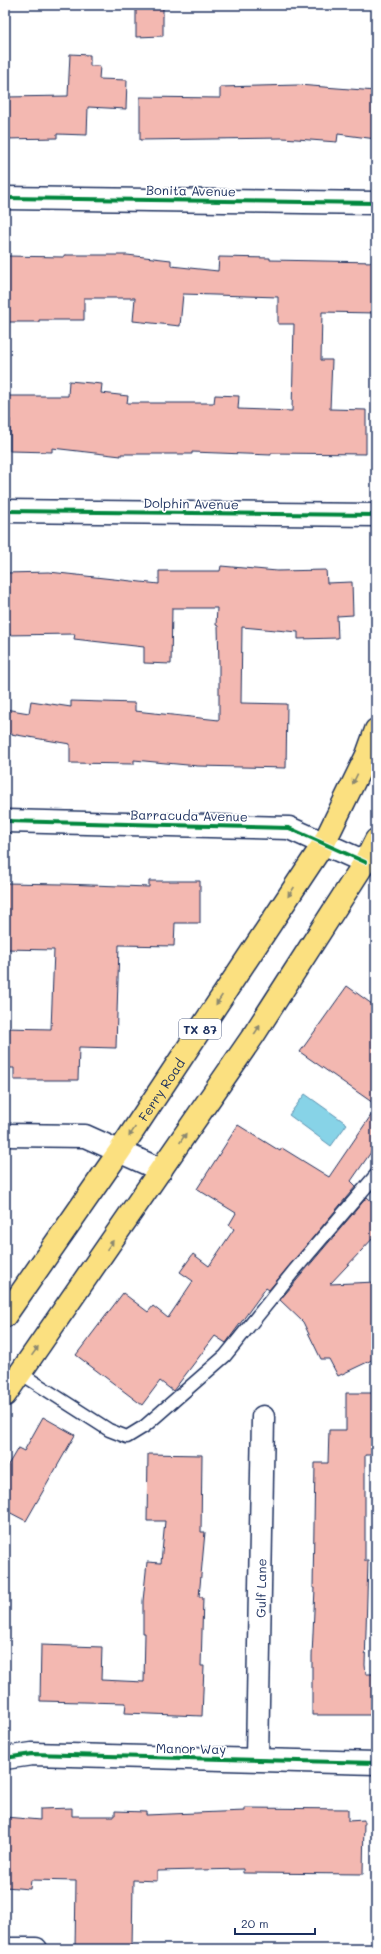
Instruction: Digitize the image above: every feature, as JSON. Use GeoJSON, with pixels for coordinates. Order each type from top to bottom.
{"type":"FeatureCollection","features":[{"type":"Feature","properties":{"kind":"main road","name":"Ferry Road"},"geometry":{"type":"LineString","coordinates":[[5,1316],[119,1152],[324,843],[367,755],[376,730]]}},
{"type":"Feature","properties":{"kind":"main road"},"geometry":{"type":"LineString","coordinates":[[5,1395],[253,1036],[365,862],[376,840]]}},
{"type":"Feature","properties":{"kind":"street","name":"Bonita Avenue"},"geometry":{"type":"LineString","coordinates":[[5,198],[376,203]]}},
{"type":"Feature","properties":{"kind":"street","name":"Dolphin Avenue"},"geometry":{"type":"LineString","coordinates":[[5,511],[376,515]]}},
{"type":"Feature","properties":{"kind":"street","name":"Barracuda Avenue"},"geometry":{"type":"LineString","coordinates":[[5,822],[289,828],[365,862]]}},
{"type":"Feature","properties":{"kind":"street"},"geometry":{"type":"LineString","coordinates":[[5,1135],[85,1136],[161,1170]]}},
{"type":"Feature","properties":{"kind":"street","name":"Gulf Lane"},"geometry":{"type":"LineString","coordinates":[[257,1760],[263,1417]]}},
{"type":"Feature","properties":{"kind":"street","name":"Manor Way"},"geometry":{"type":"LineString","coordinates":[[5,1758],[32,1754],[376,1763]]}},
{"type":"Feature","properties":{"kind":"street"},"geometry":{"type":"LineString","coordinates":[[5,1949],[36,1949]]}},
{"type":"Feature","properties":{"kind":"lane"},"geometry":{"type":"LineString","coordinates":[[20,1373],[109,1430],[127,1437],[145,1426],[225,1356],[293,1272],[376,1175]]}},
{"type":"Feature","properties":{"kind":"water"},"geometry":{"type":"Polygon","coordinates":[[[305,1094],[347,1124],[331,1146],[289,1115],[305,1094]]]}},
{"type":"Feature","properties":{"kind":"building"},"geometry":{"type":"Polygon","coordinates":[[[136,7],[163,7],[163,36],[136,37],[136,7]]]}},
{"type":"Feature","properties":{"kind":"building"},"geometry":{"type":"Polygon","coordinates":[[[70,54],[90,55],[90,66],[100,66],[99,79],[127,80],[126,109],[88,107],[87,135],[57,134],[57,138],[5,139],[5,97],[68,96],[70,54]]]}},
{"type":"Feature","properties":{"kind":"building"},"geometry":{"type":"Polygon","coordinates":[[[298,85],[376,91],[376,139],[338,134],[337,142],[283,138],[140,140],[140,97],[220,98],[220,87],[298,85]]]}},
{"type":"Feature","properties":{"kind":"building"},"geometry":{"type":"Polygon","coordinates":[[[64,255],[127,255],[171,260],[171,266],[218,271],[219,257],[270,258],[270,260],[376,262],[376,313],[322,312],[321,360],[332,360],[330,409],[366,410],[366,454],[271,453],[271,455],[192,452],[192,454],[121,454],[121,456],[52,448],[52,452],[10,451],[10,419],[5,419],[5,396],[68,396],[69,381],[102,384],[101,393],[128,396],[127,403],[214,403],[215,395],[239,396],[238,409],[292,411],[294,324],[278,324],[278,297],[183,294],[180,326],[133,321],[135,298],[84,298],[84,320],[5,322],[5,256],[64,257],[64,255]]]}},
{"type":"Feature","properties":{"kind":"building"},"geometry":{"type":"Polygon","coordinates":[[[221,566],[277,571],[326,570],[327,583],[352,582],[353,615],[337,616],[338,638],[298,639],[298,632],[242,627],[241,703],[287,704],[286,768],[198,766],[134,760],[134,764],[70,763],[70,744],[5,733],[5,709],[29,713],[31,701],[71,707],[71,701],[135,703],[135,711],[219,720],[219,665],[218,626],[216,625],[217,608],[172,608],[171,664],[144,663],[144,647],[74,639],[75,634],[5,635],[5,573],[49,572],[159,584],[159,571],[220,571],[221,566]]]}},
{"type":"Feature","properties":{"kind":"building"},"geometry":{"type":"Polygon","coordinates":[[[149,881],[200,881],[200,923],[175,923],[174,946],[119,945],[116,1048],[79,1047],[78,1080],[14,1080],[14,1068],[5,1068],[5,1028],[51,1029],[54,950],[5,949],[5,883],[149,887],[149,881]]]}},
{"type":"Feature","properties":{"kind":"building"},"geometry":{"type":"Polygon","coordinates":[[[347,986],[376,1007],[376,1105],[300,1052],[347,986]]]}},
{"type":"Feature","properties":{"kind":"building"},"geometry":{"type":"Polygon","coordinates":[[[376,1108],[376,1145],[351,1181],[356,1186],[269,1290],[266,1288],[226,1343],[215,1336],[173,1391],[160,1381],[142,1405],[76,1355],[123,1293],[148,1312],[153,1306],[168,1318],[193,1281],[180,1272],[193,1254],[209,1266],[234,1229],[229,1225],[236,1213],[197,1189],[238,1125],[280,1151],[282,1148],[329,1177],[376,1108]]]}},
{"type":"Feature","properties":{"kind":"building"},"geometry":{"type":"Polygon","coordinates":[[[367,1197],[376,1205],[376,1235],[330,1284],[376,1282],[376,1358],[338,1376],[329,1359],[321,1359],[303,1322],[280,1300],[367,1197]]]}},
{"type":"Feature","properties":{"kind":"building"},"geometry":{"type":"Polygon","coordinates":[[[346,1393],[376,1393],[376,1455],[365,1455],[365,1561],[368,1561],[365,1665],[366,1674],[376,1674],[376,1715],[312,1715],[312,1656],[315,1588],[313,1588],[315,1463],[328,1463],[329,1430],[346,1430],[346,1393]]]}},
{"type":"Feature","properties":{"kind":"building"},"geometry":{"type":"Polygon","coordinates":[[[43,1417],[75,1435],[26,1521],[5,1510],[5,1470],[18,1448],[24,1451],[43,1417]]]}},
{"type":"Feature","properties":{"kind":"building"},"geometry":{"type":"Polygon","coordinates":[[[148,1454],[202,1455],[201,1532],[205,1532],[199,1597],[203,1597],[201,1666],[204,1666],[202,1716],[125,1713],[126,1703],[40,1701],[41,1645],[102,1647],[101,1680],[144,1682],[145,1633],[143,1633],[143,1601],[147,1562],[161,1563],[165,1521],[147,1521],[148,1454]]]}},
{"type":"Feature","properties":{"kind":"building"},"geometry":{"type":"Polygon","coordinates":[[[72,1808],[72,1816],[115,1816],[115,1811],[146,1812],[146,1815],[245,1811],[245,1808],[348,1809],[348,1821],[364,1820],[363,1874],[243,1873],[243,1869],[157,1871],[157,1881],[133,1880],[132,1949],[75,1949],[76,1881],[31,1880],[30,1889],[5,1887],[5,1817],[40,1820],[40,1809],[72,1808]]]}},
{"type":"Feature","properties":{"kind":"cycle path"},"geometry":{"type":"LineString","coordinates":[[5,198],[376,203]]}},
{"type":"Feature","properties":{"kind":"cycle path"},"geometry":{"type":"LineString","coordinates":[[5,511],[376,515]]}},
{"type":"Feature","properties":{"kind":"cycle path"},"geometry":{"type":"LineString","coordinates":[[5,821],[289,828],[365,862]]}},
{"type":"Feature","properties":{"kind":"cycle path"},"geometry":{"type":"LineString","coordinates":[[5,1758],[32,1754],[376,1763]]}}]}
